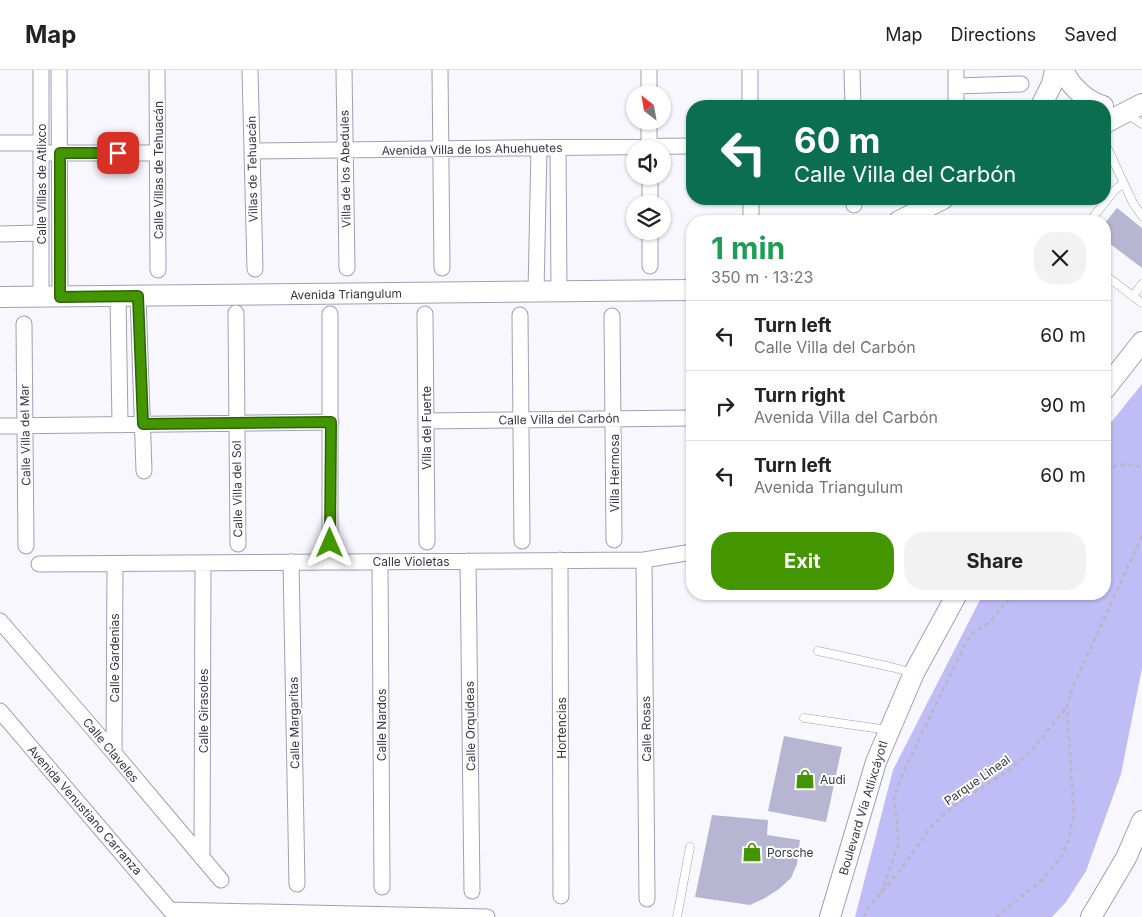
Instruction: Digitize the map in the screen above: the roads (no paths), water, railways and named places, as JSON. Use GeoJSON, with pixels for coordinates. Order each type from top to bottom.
{"type":"FeatureCollection","features":[{"type":"Feature","properties":{"kind":"main road"},"geometry":{"type":"LineString","coordinates":[[1044,100],[1052,84],[1055,70]]}},
{"type":"Feature","properties":{"kind":"main road"},"geometry":{"type":"LineString","coordinates":[[1063,70],[1070,83],[1091,100]]}},
{"type":"Feature","properties":{"kind":"main road"},"geometry":{"type":"LineString","coordinates":[[1111,120],[1142,104]]}},
{"type":"Feature","properties":{"kind":"main road"},"geometry":{"type":"LineString","coordinates":[[1111,109],[1124,113]]}},
{"type":"Feature","properties":{"kind":"main road"},"geometry":{"type":"LineString","coordinates":[[911,215],[931,205]]}},
{"type":"Feature","properties":{"kind":"main road","name":"Avenida Triangulum"},"geometry":{"type":"LineString","coordinates":[[0,297],[686,290]]}},
{"type":"Feature","properties":{"kind":"main road"},"geometry":{"type":"LineString","coordinates":[[1111,381],[1142,342]]}},
{"type":"Feature","properties":{"kind":"main road","name":"Boulevard Vía Atlixcáyotl"},"geometry":{"type":"LineString","coordinates":[[830,917],[876,762],[888,730],[950,600]]}},
{"type":"Feature","properties":{"kind":"main road"},"geometry":{"type":"LineString","coordinates":[[1090,917],[1138,842],[1142,821]]}},
{"type":"Feature","properties":{"kind":"street","name":"Calle Villas de Atlixco"},"geometry":{"type":"LineString","coordinates":[[41,70],[41,233],[51,297]]}},
{"type":"Feature","properties":{"kind":"street","name":"Calle Villas de Atlixco"},"geometry":{"type":"LineString","coordinates":[[51,297],[60,153],[59,70]]}},
{"type":"Feature","properties":{"kind":"street","name":"Calle Villas de Tehuacán"},"geometry":{"type":"LineString","coordinates":[[157,70],[158,270]]}},
{"type":"Feature","properties":{"kind":"street","name":"Villas de Tehuacán"},"geometry":{"type":"LineString","coordinates":[[250,70],[254,269]]}},
{"type":"Feature","properties":{"kind":"street","name":"Villa de los Abedules"},"geometry":{"type":"LineString","coordinates":[[344,70],[347,268]]}},
{"type":"Feature","properties":{"kind":"street"},"geometry":{"type":"LineString","coordinates":[[440,70],[442,268]]}},
{"type":"Feature","properties":{"kind":"street"},"geometry":{"type":"LineString","coordinates":[[649,70],[649,85]]}},
{"type":"Feature","properties":{"kind":"street"},"geometry":{"type":"LineString","coordinates":[[750,70],[750,100]]}},
{"type":"Feature","properties":{"kind":"street"},"geometry":{"type":"LineString","coordinates":[[852,70],[853,100]]}},
{"type":"Feature","properties":{"kind":"street"},"geometry":{"type":"LineString","coordinates":[[956,70],[956,100]]}},
{"type":"Feature","properties":{"kind":"street"},"geometry":{"type":"LineString","coordinates":[[956,86],[1021,84]]}},
{"type":"Feature","properties":{"kind":"street"},"geometry":{"type":"LineString","coordinates":[[0,143],[41,148],[60,153],[158,152]]}},
{"type":"Feature","properties":{"kind":"street","name":"Avenida Villa de los Ahuehuetes"},"geometry":{"type":"LineString","coordinates":[[671,147],[686,146]]}},
{"type":"Feature","properties":{"kind":"street"},"geometry":{"type":"LineString","coordinates":[[536,292],[539,148]]}},
{"type":"Feature","properties":{"kind":"street"},"geometry":{"type":"LineString","coordinates":[[558,148],[559,292]]}},
{"type":"Feature","properties":{"kind":"street","name":"Avenida Villa de los Ahuehuetes"},"geometry":{"type":"LineString","coordinates":[[252,151],[626,148]]}},
{"type":"Feature","properties":{"kind":"street"},"geometry":{"type":"LineString","coordinates":[[0,234],[41,233]]}},
{"type":"Feature","properties":{"kind":"street"},"geometry":{"type":"LineString","coordinates":[[650,240],[650,266]]}},
{"type":"Feature","properties":{"kind":"street"},"geometry":{"type":"LineString","coordinates":[[118,296],[120,425]]}},
{"type":"Feature","properties":{"kind":"street"},"geometry":{"type":"LineString","coordinates":[[138,296],[144,471]]}},
{"type":"Feature","properties":{"kind":"street","name":"Calle Villa del Sol"},"geometry":{"type":"LineString","coordinates":[[236,313],[238,544]]}},
{"type":"Feature","properties":{"kind":"street"},"geometry":{"type":"LineString","coordinates":[[330,314],[330,543]]}},
{"type":"Feature","properties":{"kind":"street","name":"Villa del Fuerte"},"geometry":{"type":"LineString","coordinates":[[425,314],[426,542]]}},
{"type":"Feature","properties":{"kind":"street"},"geometry":{"type":"LineString","coordinates":[[520,315],[522,541]]}},
{"type":"Feature","properties":{"kind":"street","name":"Villa Hermosa"},"geometry":{"type":"LineString","coordinates":[[612,316],[614,540]]}},
{"type":"Feature","properties":{"kind":"street","name":"Calle Villa del Mar"},"geometry":{"type":"LineString","coordinates":[[24,324],[26,546]]}},
{"type":"Feature","properties":{"kind":"street","name":"Calle Villa del Carbón"},"geometry":{"type":"LineString","coordinates":[[426,421],[686,418]]}},
{"type":"Feature","properties":{"kind":"street"},"geometry":{"type":"LineString","coordinates":[[0,426],[331,422]]}},
{"type":"Feature","properties":{"kind":"street","name":"Calle Violetas"},"geometry":{"type":"LineString","coordinates":[[39,564],[644,560],[686,553]]}},
{"type":"Feature","properties":{"kind":"street","name":"Hortencias"},"geometry":{"type":"LineString","coordinates":[[560,560],[562,896]]}},
{"type":"Feature","properties":{"kind":"street","name":"Calle Rosas"},"geometry":{"type":"LineString","coordinates":[[644,560],[647,899]]}},
{"type":"Feature","properties":{"kind":"street","name":"Calle Orquídeas"},"geometry":{"type":"LineString","coordinates":[[468,561],[472,891]]}},
{"type":"Feature","properties":{"kind":"street","name":"Calle Margaritas"},"geometry":{"type":"LineString","coordinates":[[291,562],[297,884]]}},
{"type":"Feature","properties":{"kind":"street","name":"Calle Nardos"},"geometry":{"type":"LineString","coordinates":[[380,562],[382,887]]}},
{"type":"Feature","properties":{"kind":"street","name":"Calle Girasoles"},"geometry":{"type":"LineString","coordinates":[[202,858],[203,563]]}},
{"type":"Feature","properties":{"kind":"street","name":"Calle Gardenias"},"geometry":{"type":"LineString","coordinates":[[114,752],[115,564]]}},
{"type":"Feature","properties":{"kind":"street","name":"Calle Claveles"},"geometry":{"type":"LineString","coordinates":[[0,621],[114,752],[220,880]]}},
{"type":"Feature","properties":{"kind":"street","name":"Avenida Venustiano Carranza"},"geometry":{"type":"LineString","coordinates":[[0,711],[165,913]]}},
{"type":"Feature","properties":{"kind":"street"},"geometry":{"type":"LineString","coordinates":[[165,913],[487,917]]}},
{"type":"Feature","properties":{"kind":"lane"},"geometry":{"type":"LineString","coordinates":[[1124,113],[1142,124]]}},
{"type":"Feature","properties":{"kind":"lane"},"geometry":{"type":"LineString","coordinates":[[1111,156],[1133,203],[1142,216]]}},
{"type":"Feature","properties":{"kind":"lane"},"geometry":{"type":"LineString","coordinates":[[1111,195],[1124,183]]}},
{"type":"Feature","properties":{"kind":"lane"},"geometry":{"type":"LineString","coordinates":[[1095,215],[1103,205]]}},
{"type":"Feature","properties":{"kind":"lane"},"geometry":{"type":"LineString","coordinates":[[1111,280],[1142,303]]}},
{"type":"Feature","properties":{"kind":"lane"},"geometry":{"type":"LineString","coordinates":[[1133,296],[1142,284]]}},
{"type":"Feature","properties":{"kind":"lane"},"geometry":{"type":"LineString","coordinates":[[818,651],[914,673]]}},
{"type":"Feature","properties":{"kind":"lane"},"geometry":{"type":"LineString","coordinates":[[804,718],[888,730]]}},
{"type":"Feature","properties":{"kind":"lane"},"geometry":{"type":"LineString","coordinates":[[677,917],[690,847]]}},
{"type":"Feature","properties":{"kind":"place","name":"Audi"},"geometry":{"type":"Point","coordinates":[805,779]}},
{"type":"Feature","properties":{"kind":"place","name":"Porsche"},"geometry":{"type":"Point","coordinates":[752,852]}}]}
